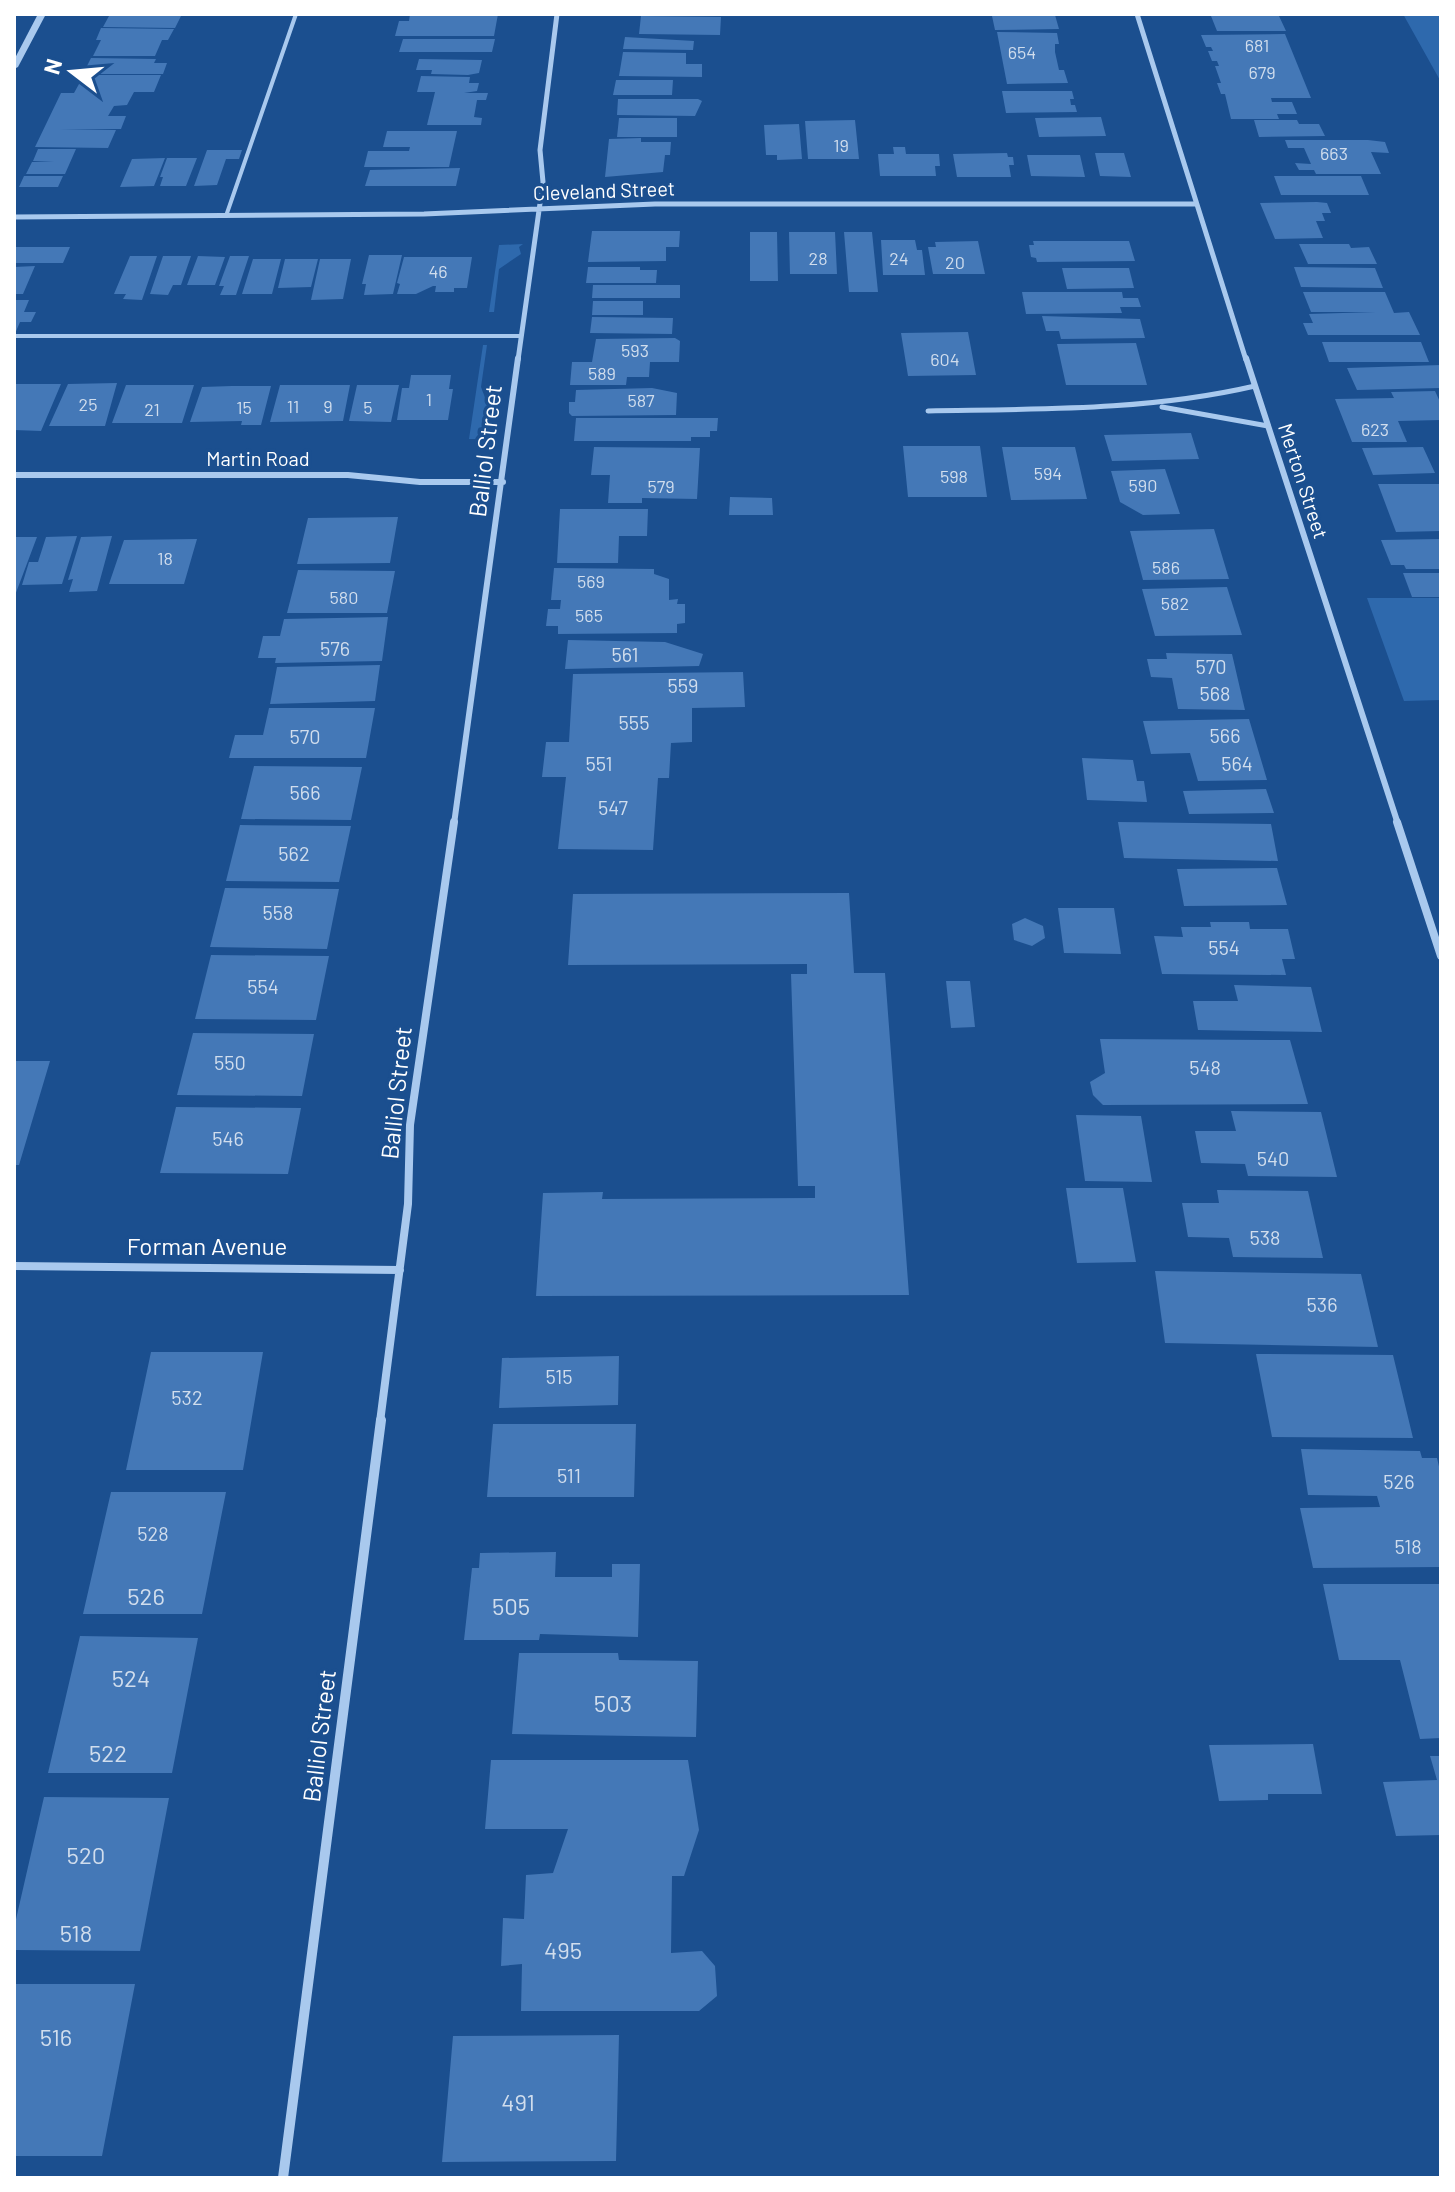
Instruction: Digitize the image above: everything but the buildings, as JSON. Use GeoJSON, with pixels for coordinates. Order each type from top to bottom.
{"type":"FeatureCollection","features":[{"type":"Feature","properties":{"kind":"street"},"geometry":{"type":"LineString","coordinates":[[14,67],[42,14]]}},
{"type":"Feature","properties":{"kind":"street","name":"Balliol Street"},"geometry":{"type":"LineString","coordinates":[[283,2178],[408,1204],[410,1125],[540,209],[543,182],[540,150],[557,14]]}},
{"type":"Feature","properties":{"kind":"street","name":"Merton Street"},"geometry":{"type":"LineString","coordinates":[[1137,14],[1441,956]]}},
{"type":"Feature","properties":{"kind":"street","name":"Cleveland Street"},"geometry":{"type":"LineString","coordinates":[[14,217],[424,214],[655,204],[1196,204]]}},
{"type":"Feature","properties":{"kind":"street","name":"Martin Road"},"geometry":{"type":"LineString","coordinates":[[14,475],[348,475],[420,482],[503,482]]}},
{"type":"Feature","properties":{"kind":"street","name":"Forman Avenue"},"geometry":{"type":"LineString","coordinates":[[14,1266],[400,1270]]}},
{"type":"Feature","properties":{"kind":"lane"},"geometry":{"type":"LineString","coordinates":[[226,216],[296,14]]}},
{"type":"Feature","properties":{"kind":"lane"},"geometry":{"type":"LineString","coordinates":[[14,336],[520,336]]}},
{"type":"Feature","properties":{"kind":"lane"},"geometry":{"type":"LineString","coordinates":[[928,411],[1154,405],[1255,386]]}},
{"type":"Feature","properties":{"kind":"lane"},"geometry":{"type":"LineString","coordinates":[[1154,405],[1268,426]]}},
{"type":"Feature","properties":{"kind":"shaded area"},"geometry":{"type":"Polygon","coordinates":[[[1403,14],[1441,14],[1441,82],[1403,14]]]}},
{"type":"Feature","properties":{"kind":"shaded area"},"geometry":{"type":"Polygon","coordinates":[[[523,244],[519,247],[521,254],[499,269],[494,312],[489,312],[499,245],[523,244]]]}},
{"type":"Feature","properties":{"kind":"shaded area"},"geometry":{"type":"Polygon","coordinates":[[[483,345],[487,345],[481,387],[492,416],[489,439],[469,439],[483,345]]]}},
{"type":"Feature","properties":{"kind":"shaded area"},"geometry":{"type":"Polygon","coordinates":[[[1367,598],[1441,598],[1441,700],[1404,701],[1367,598]]]}}]}
